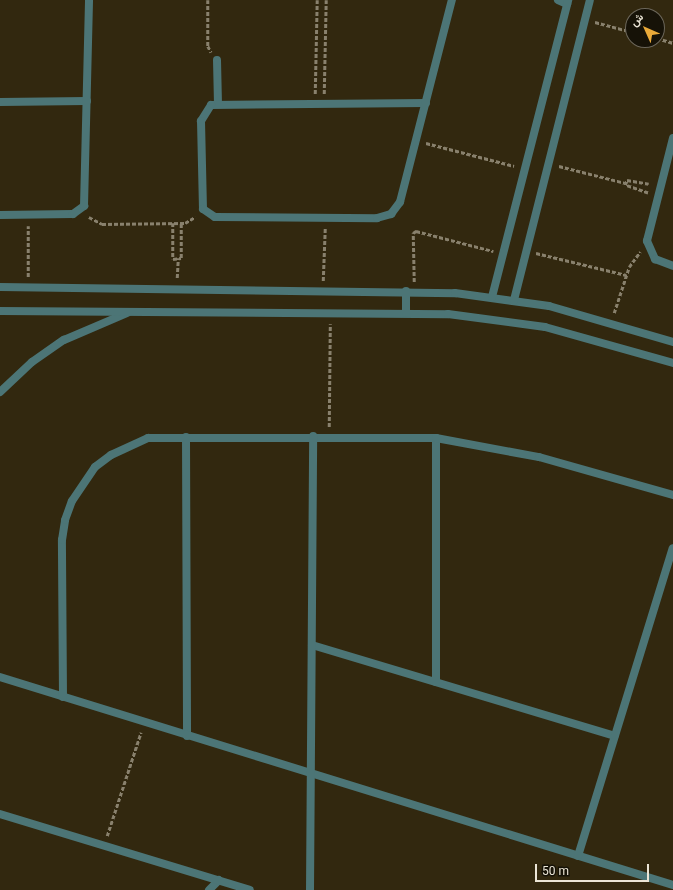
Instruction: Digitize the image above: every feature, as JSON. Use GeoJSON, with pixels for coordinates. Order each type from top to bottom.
{"type":"FeatureCollection","features":[{"type":"Feature","properties":{"kind":"street"},"geometry":{"type":"LineString","coordinates":[[0,215],[74,214],[82,210],[87,101],[89,0]]}},
{"type":"Feature","properties":{"kind":"street"},"geometry":{"type":"LineString","coordinates":[[426,102],[218,103],[206,108],[201,120],[203,209],[215,217],[377,218],[391,214],[400,202],[416,141],[426,102],[452,0]]}},
{"type":"Feature","properties":{"kind":"street"},"geometry":{"type":"LineString","coordinates":[[492,297],[567,2],[558,0]]}},
{"type":"Feature","properties":{"kind":"street"},"geometry":{"type":"LineString","coordinates":[[514,300],[590,0]]}},
{"type":"Feature","properties":{"kind":"street"},"geometry":{"type":"LineString","coordinates":[[217,60],[218,103]]}},
{"type":"Feature","properties":{"kind":"street"},"geometry":{"type":"LineString","coordinates":[[0,102],[87,101]]}},
{"type":"Feature","properties":{"kind":"street"},"geometry":{"type":"LineString","coordinates":[[673,138],[672,148],[661,187],[647,248],[655,259],[673,266]]}},
{"type":"Feature","properties":{"kind":"street"},"geometry":{"type":"LineString","coordinates":[[0,287],[411,291],[492,297],[514,300],[611,323],[673,342]]}},
{"type":"Feature","properties":{"kind":"street"},"geometry":{"type":"LineString","coordinates":[[406,313],[411,291]]}},
{"type":"Feature","properties":{"kind":"street"},"geometry":{"type":"LineString","coordinates":[[0,392],[32,362],[64,340],[135,310]]}},
{"type":"Feature","properties":{"kind":"street"},"geometry":{"type":"LineString","coordinates":[[0,311],[331,311],[480,317],[545,327],[673,363]]}},
{"type":"Feature","properties":{"kind":"street"},"geometry":{"type":"LineString","coordinates":[[310,890],[312,775],[313,436]]}},
{"type":"Feature","properties":{"kind":"street"},"geometry":{"type":"LineString","coordinates":[[63,697],[62,540],[72,500],[91,472],[111,455],[148,438],[329,436],[436,438],[539,457],[673,495]]}},
{"type":"Feature","properties":{"kind":"street"},"geometry":{"type":"LineString","coordinates":[[186,437],[187,736]]}},
{"type":"Feature","properties":{"kind":"street"},"geometry":{"type":"LineString","coordinates":[[436,438],[436,682]]}},
{"type":"Feature","properties":{"kind":"street"},"geometry":{"type":"LineString","coordinates":[[578,856],[673,548]]}},
{"type":"Feature","properties":{"kind":"street"},"geometry":{"type":"LineString","coordinates":[[312,645],[615,736]]}},
{"type":"Feature","properties":{"kind":"street"},"geometry":{"type":"LineString","coordinates":[[0,677],[312,775],[673,885]]}},
{"type":"Feature","properties":{"kind":"street"},"geometry":{"type":"LineString","coordinates":[[0,814],[250,890]]}},
{"type":"Feature","properties":{"kind":"street"},"geometry":{"type":"LineString","coordinates":[[209,890],[219,880]]}},
{"type":"Feature","properties":{"kind":"path"},"geometry":{"type":"LineString","coordinates":[[208,0],[208,46],[217,60]]}},
{"type":"Feature","properties":{"kind":"path"},"geometry":{"type":"LineString","coordinates":[[315,103],[316,0]]}},
{"type":"Feature","properties":{"kind":"path"},"geometry":{"type":"LineString","coordinates":[[324,103],[326,0]]}},
{"type":"Feature","properties":{"kind":"path"},"geometry":{"type":"LineString","coordinates":[[585,20],[625,30]]}},
{"type":"Feature","properties":{"kind":"path"},"geometry":{"type":"LineString","coordinates":[[416,141],[524,169]]}},
{"type":"Feature","properties":{"kind":"path"},"geometry":{"type":"LineString","coordinates":[[548,164],[625,183],[628,180],[661,187]]}},
{"type":"Feature","properties":{"kind":"path"},"geometry":{"type":"LineString","coordinates":[[625,183],[626,188],[659,195]]}},
{"type":"Feature","properties":{"kind":"path"},"geometry":{"type":"LineString","coordinates":[[82,210],[102,224],[181,223],[191,221],[203,209]]}},
{"type":"Feature","properties":{"kind":"path"},"geometry":{"type":"LineString","coordinates":[[28,214],[28,287]]}},
{"type":"Feature","properties":{"kind":"path"},"geometry":{"type":"LineString","coordinates":[[323,290],[325,218]]}},
{"type":"Feature","properties":{"kind":"path"},"geometry":{"type":"LineString","coordinates":[[173,223],[173,259],[178,258]]}},
{"type":"Feature","properties":{"kind":"path"},"geometry":{"type":"LineString","coordinates":[[177,288],[178,258],[181,258],[181,223]]}},
{"type":"Feature","properties":{"kind":"path"},"geometry":{"type":"LineString","coordinates":[[411,291],[413,233],[416,231],[503,254]]}},
{"type":"Feature","properties":{"kind":"path"},"geometry":{"type":"LineString","coordinates":[[611,323],[626,275],[633,259],[647,248]]}},
{"type":"Feature","properties":{"kind":"path"},"geometry":{"type":"LineString","coordinates":[[526,251],[626,275]]}},
{"type":"Feature","properties":{"kind":"path"},"geometry":{"type":"LineString","coordinates":[[329,436],[331,311]]}},
{"type":"Feature","properties":{"kind":"path"},"geometry":{"type":"LineString","coordinates":[[104,846],[144,722]]}}]}
